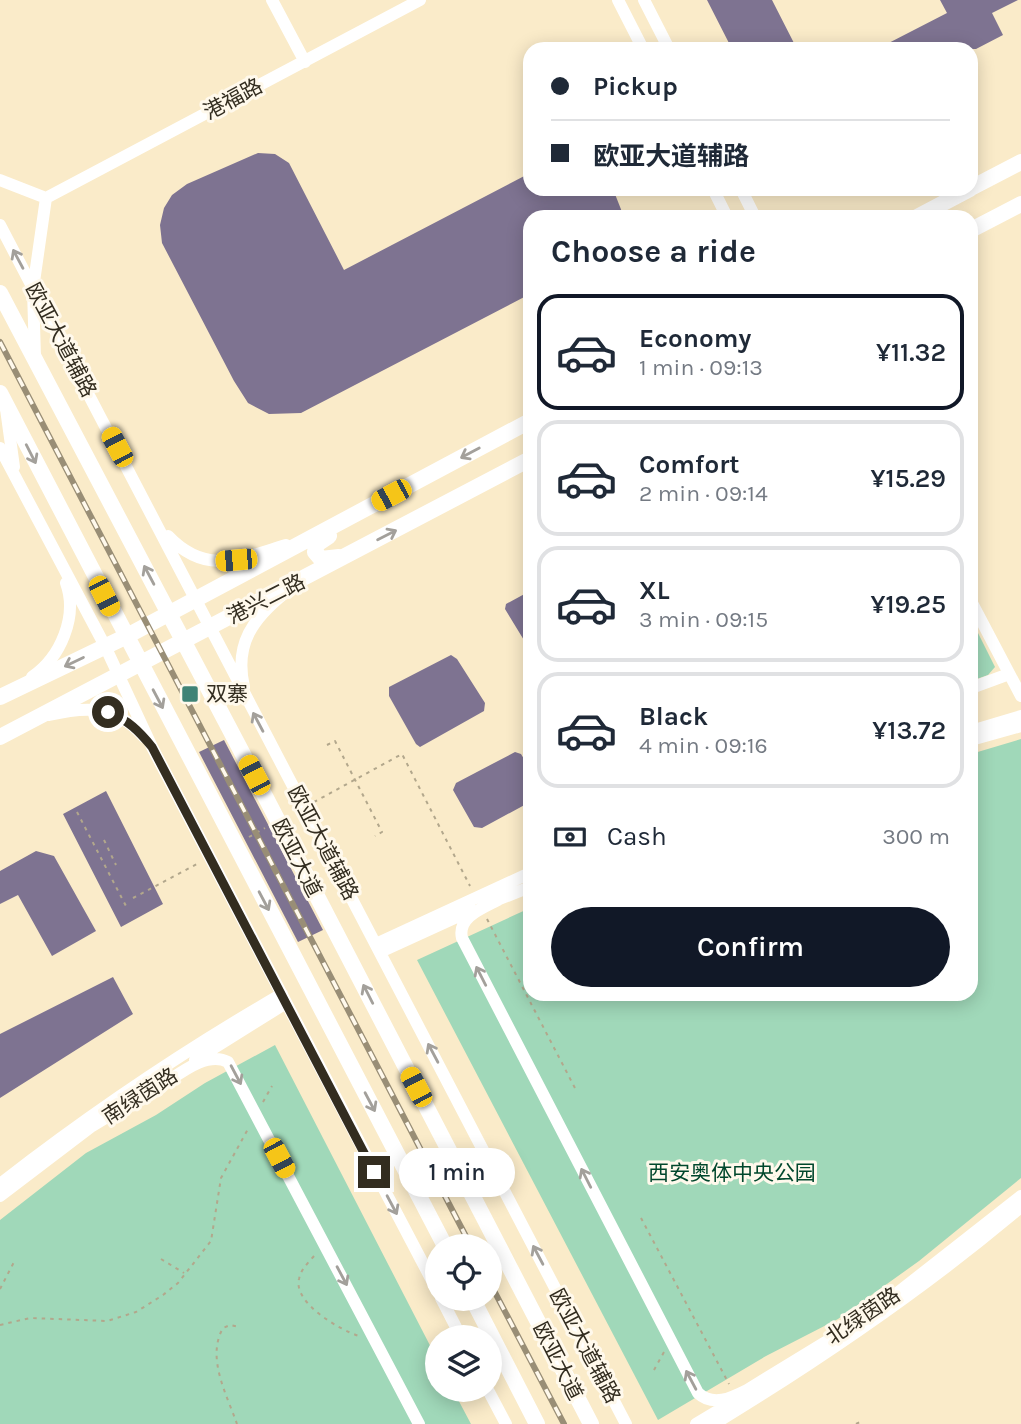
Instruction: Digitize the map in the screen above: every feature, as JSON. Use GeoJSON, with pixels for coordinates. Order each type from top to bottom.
{"type":"FeatureCollection","features":[{"type":"Feature","properties":{"kind":"main road"},"geometry":{"type":"LineString","coordinates":[[978,185],[1021,162]]}},
{"type":"Feature","properties":{"kind":"main road"},"geometry":{"type":"LineString","coordinates":[[930,210],[958,196]]}},
{"type":"Feature","properties":{"kind":"main road"},"geometry":{"type":"LineString","coordinates":[[978,226],[1021,204]]}},
{"type":"Feature","properties":{"kind":"main road","name":"欧亚大道"},"geometry":{"type":"LineString","coordinates":[[0,293],[591,1424]]}},
{"type":"Feature","properties":{"kind":"main road"},"geometry":{"type":"LineString","coordinates":[[2,397],[438,1234]]}},
{"type":"Feature","properties":{"kind":"main road","name":"港兴二路"},"geometry":{"type":"LineString","coordinates":[[2,696],[197,599],[523,425]]}},
{"type":"Feature","properties":{"kind":"main road","name":"港兴二路"},"geometry":{"type":"LineString","coordinates":[[0,737],[523,462]]}},
{"type":"Feature","properties":{"kind":"main road"},"geometry":{"type":"LineString","coordinates":[[353,552],[333,559],[321,559],[317,557],[315,548],[368,508]]}},
{"type":"Feature","properties":{"kind":"main road"},"geometry":{"type":"LineString","coordinates":[[479,1311],[537,1424]]}},
{"type":"Feature","properties":{"kind":"street"},"geometry":{"type":"LineString","coordinates":[[272,0],[304,62]]}},
{"type":"Feature","properties":{"kind":"street","name":"港福路"},"geometry":{"type":"LineString","coordinates":[[46,198],[420,0]]}},
{"type":"Feature","properties":{"kind":"street"},"geometry":{"type":"LineString","coordinates":[[618,0],[639,42]]}},
{"type":"Feature","properties":{"kind":"street"},"geometry":{"type":"LineString","coordinates":[[644,0],[665,42]]}},
{"type":"Feature","properties":{"kind":"street"},"geometry":{"type":"LineString","coordinates":[[0,180],[46,198],[33,289],[35,360]]}},
{"type":"Feature","properties":{"kind":"street","name":"欧亚大道辅路"},"geometry":{"type":"LineString","coordinates":[[0,225],[626,1424]]}},
{"type":"Feature","properties":{"kind":"street"},"geometry":{"type":"LineString","coordinates":[[2,397],[15,476]]}},
{"type":"Feature","properties":{"kind":"street"},"geometry":{"type":"LineString","coordinates":[[0,448],[105,646],[152,747],[425,1267]]}},
{"type":"Feature","properties":{"kind":"street"},"geometry":{"type":"LineString","coordinates":[[152,514],[183,551],[197,559],[214,562],[236,560],[313,537]]}},
{"type":"Feature","properties":{"kind":"street"},"geometry":{"type":"LineString","coordinates":[[2,696],[39,672],[52,657],[68,625],[71,609],[69,589],[59,559]]}},
{"type":"Feature","properties":{"kind":"street"},"geometry":{"type":"LineString","coordinates":[[247,701],[241,661],[246,637],[258,617],[300,581]]}},
{"type":"Feature","properties":{"kind":"street"},"geometry":{"type":"LineString","coordinates":[[978,614],[1021,696]]}},
{"type":"Feature","properties":{"kind":"street"},"geometry":{"type":"LineString","coordinates":[[978,685],[1009,674]]}},
{"type":"Feature","properties":{"kind":"street"},"geometry":{"type":"LineString","coordinates":[[19,726],[61,712],[93,709],[122,717],[135,727],[152,747]]}},
{"type":"Feature","properties":{"kind":"street"},"geometry":{"type":"LineString","coordinates":[[978,729],[1021,716]]}},
{"type":"Feature","properties":{"kind":"street"},"geometry":{"type":"LineString","coordinates":[[978,738],[1021,726]]}},
{"type":"Feature","properties":{"kind":"street"},"geometry":{"type":"LineString","coordinates":[[378,948],[523,876]]}},
{"type":"Feature","properties":{"kind":"street"},"geometry":{"type":"LineString","coordinates":[[378,948],[523,890]]}},
{"type":"Feature","properties":{"kind":"street"},"geometry":{"type":"LineString","coordinates":[[498,900],[465,921],[460,932],[461,938],[698,1393],[704,1399],[717,1400],[747,1390]]}},
{"type":"Feature","properties":{"kind":"street","name":"南绿茵路"},"geometry":{"type":"LineString","coordinates":[[0,1196],[92,1126],[159,1087],[284,999]]}},
{"type":"Feature","properties":{"kind":"street","name":"南绿茵路"},"geometry":{"type":"LineString","coordinates":[[0,1184],[85,1120],[174,1059],[284,999]]}},
{"type":"Feature","properties":{"kind":"street"},"geometry":{"type":"LineString","coordinates":[[159,1087],[206,1060],[223,1059],[232,1067],[419,1424]]}},
{"type":"Feature","properties":{"kind":"street","name":"北绿茵路"},"geometry":{"type":"LineString","coordinates":[[696,1424],[828,1341],[896,1294],[1021,1196]]}},
{"type":"Feature","properties":{"kind":"street","name":"北绿茵路"},"geometry":{"type":"LineString","coordinates":[[714,1424],[860,1330],[928,1281],[1021,1207]]}},
{"type":"Feature","properties":{"kind":"street"},"geometry":{"type":"LineString","coordinates":[[494,1402],[506,1424]]}},
{"type":"Feature","properties":{"kind":"path"},"geometry":{"type":"LineString","coordinates":[[327,745],[335,741],[382,832],[375,836]]}},
{"type":"Feature","properties":{"kind":"path"},"geometry":{"type":"LineString","coordinates":[[77,812],[127,908]]}},
{"type":"Feature","properties":{"kind":"path"},"geometry":{"type":"LineString","coordinates":[[104,840],[116,865]]}},
{"type":"Feature","properties":{"kind":"path"},"geometry":{"type":"LineString","coordinates":[[133,898],[203,861]]}},
{"type":"Feature","properties":{"kind":"path"},"geometry":{"type":"LineString","coordinates":[[0,1325],[30,1318],[88,1321],[125,1317],[148,1306],[178,1283],[211,1241],[221,1178],[272,1086]]}},
{"type":"Feature","properties":{"kind":"path"},"geometry":{"type":"LineString","coordinates":[[641,1218],[732,1390]]}},
{"type":"Feature","properties":{"kind":"path"},"geometry":{"type":"LineString","coordinates":[[326,1246],[303,1268],[298,1287],[308,1304],[346,1331],[362,1337]]}},
{"type":"Feature","properties":{"kind":"path"},"geometry":{"type":"LineString","coordinates":[[161,1259],[185,1274]]}},
{"type":"Feature","properties":{"kind":"path"},"geometry":{"type":"LineString","coordinates":[[0,1289],[14,1262]]}},
{"type":"Feature","properties":{"kind":"path"},"geometry":{"type":"LineString","coordinates":[[237,1424],[216,1360],[218,1336],[223,1328],[230,1325],[239,1327]]}},
{"type":"Feature","properties":{"kind":"path"},"geometry":{"type":"LineString","coordinates":[[856,1424],[860,1422]]}},
{"type":"Feature","properties":{"kind":"green space"},"geometry":{"type":"Polygon","coordinates":[[[978,633],[995,667],[988,675],[978,679],[978,633]]]}},
{"type":"Feature","properties":{"kind":"green space","name":"西安奥体中央公园"},"geometry":{"type":"Polygon","coordinates":[[[1021,739],[1021,1178],[919,1261],[838,1319],[766,1356],[658,1420],[417,960],[523,911],[523,1001],[978,1001],[978,752],[1021,739]]]}},
{"type":"Feature","properties":{"kind":"green space"},"geometry":{"type":"Polygon","coordinates":[[[275,1045],[425,1336],[425,1402],[459,1402],[471,1424],[0,1424],[0,1220],[86,1153],[156,1115],[205,1083],[275,1045]]]}},
{"type":"Feature","properties":{"kind":"building"},"geometry":{"type":"Polygon","coordinates":[[[707,0],[772,0],[793,42],[728,42],[707,0]]]}},
{"type":"Feature","properties":{"kind":"building"},"geometry":{"type":"Polygon","coordinates":[[[940,0],[1018,0],[992,13],[1003,35],[978,48],[978,42],[891,42],[947,13],[940,0]]]}},
{"type":"Feature","properties":{"kind":"building"},"geometry":{"type":"Polygon","coordinates":[[[258,153],[275,154],[289,163],[344,270],[523,177],[523,196],[616,196],[621,210],[523,210],[523,298],[301,413],[269,414],[248,403],[234,381],[162,243],[160,225],[164,208],[172,195],[187,184],[258,153]]]}},
{"type":"Feature","properties":{"kind":"building"},"geometry":{"type":"Polygon","coordinates":[[[523,595],[523,639],[505,609],[506,604],[523,595]]]}},
{"type":"Feature","properties":{"kind":"building"},"geometry":{"type":"Polygon","coordinates":[[[451,655],[457,659],[485,703],[484,711],[420,747],[389,696],[389,687],[451,655]]]}},
{"type":"Feature","properties":{"kind":"building"},"geometry":{"type":"Polygon","coordinates":[[[224,740],[323,930],[298,942],[199,752],[224,740]]]}},
{"type":"Feature","properties":{"kind":"building"},"geometry":{"type":"Polygon","coordinates":[[[515,752],[523,757],[523,806],[482,828],[474,827],[453,790],[456,783],[515,752]]]}},
{"type":"Feature","properties":{"kind":"building"},"geometry":{"type":"Polygon","coordinates":[[[106,791],[163,904],[121,927],[63,814],[106,791]]]}},
{"type":"Feature","properties":{"kind":"building"},"geometry":{"type":"Polygon","coordinates":[[[36,851],[54,856],[96,931],[52,956],[18,895],[0,904],[0,871],[36,851]]]}},
{"type":"Feature","properties":{"kind":"building"},"geometry":{"type":"Polygon","coordinates":[[[113,977],[133,1014],[0,1098],[0,1034],[113,977]]]}},
{"type":"Feature","properties":{"kind":"railway"},"geometry":{"type":"LineString","coordinates":[[0,342],[465,1234]]}},
{"type":"Feature","properties":{"kind":"railway"},"geometry":{"type":"LineString","coordinates":[[502,1306],[564,1424]]}},
{"type":"Feature","properties":{"kind":"place","name":"双寨"},"geometry":{"type":"Point","coordinates":[190,694]}},
{"type":"Feature","properties":{"kind":"route"},"geometry":{"type":"LineString","coordinates":[[108,712],[122,717],[135,727],[152,747],[374,1172]]}}]}
